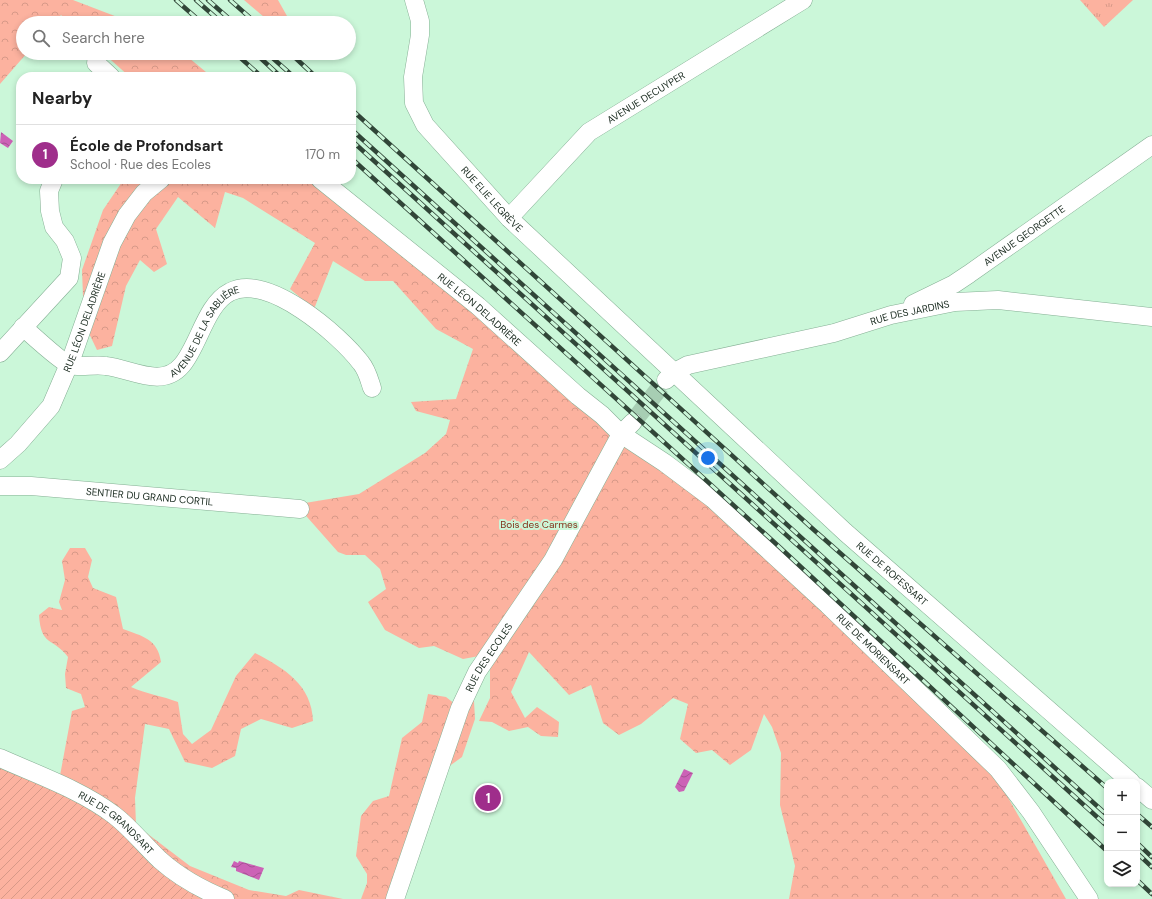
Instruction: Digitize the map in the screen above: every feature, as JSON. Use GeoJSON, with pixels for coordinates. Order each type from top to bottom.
{"type":"FeatureCollection","features":[{"type":"Feature","properties":{"kind":"street","name":"RUE ELIE LEGRÈVE"},"geometry":{"type":"LineString","coordinates":[[414,0],[420,21],[420,35],[413,77],[414,104],[425,125],[508,218],[658,358]]}},
{"type":"Feature","properties":{"kind":"street","name":"AVENUE DECUYPER"},"geometry":{"type":"LineString","coordinates":[[508,218],[588,132],[803,0]]}},
{"type":"Feature","properties":{"kind":"street"},"geometry":{"type":"LineString","coordinates":[[96,62],[106,72]]}},
{"type":"Feature","properties":{"kind":"street","name":"AVENUE GEORGETTE"},"geometry":{"type":"LineString","coordinates":[[891,315],[954,284],[1152,145]]}},
{"type":"Feature","properties":{"kind":"street"},"geometry":{"type":"LineString","coordinates":[[0,352],[69,278],[72,258],[65,241],[54,227],[50,211],[49,191],[52,184]]}},
{"type":"Feature","properties":{"kind":"street","name":"RUE LÉON DELADRIÈRE"},"geometry":{"type":"LineString","coordinates":[[0,460],[18,444],[51,406],[69,365],[112,244],[127,215],[144,193],[155,184]]}},
{"type":"Feature","properties":{"kind":"street","name":"RUE LÉON DELADRIÈRE"},"geometry":{"type":"LineString","coordinates":[[326,184],[478,306],[578,396],[602,415],[627,428]]}},
{"type":"Feature","properties":{"kind":"street","name":"AVENUE DE LA SABLIÈRE"},"geometry":{"type":"LineString","coordinates":[[69,365],[108,366],[155,377],[171,374],[184,363],[212,312],[222,298],[230,291],[239,288],[254,288],[272,293],[290,303],[340,340],[362,364],[372,388]]}},
{"type":"Feature","properties":{"kind":"street","name":"RUE DES JARDINS"},"geometry":{"type":"LineString","coordinates":[[669,377],[688,365],[834,333],[891,315],[955,302],[998,300],[1152,317]]}},
{"type":"Feature","properties":{"kind":"street"},"geometry":{"type":"LineString","coordinates":[[23,327],[69,365]]}},
{"type":"Feature","properties":{"kind":"street","name":"RUE DE ROFESSART"},"geometry":{"type":"LineString","coordinates":[[658,358],[669,377],[1128,779]]}},
{"type":"Feature","properties":{"kind":"street","name":"RUE DES ECOLES"},"geometry":{"type":"LineString","coordinates":[[395,899],[460,708],[478,672],[553,560],[627,428]]}},
{"type":"Feature","properties":{"kind":"street","name":"RUE DE MORIENSART"},"geometry":{"type":"LineString","coordinates":[[627,428],[666,463],[714,499],[758,539],[998,769],[1015,790],[1089,899]]}},
{"type":"Feature","properties":{"kind":"street","name":"SENTIER DU GRAND CORTIL"},"geometry":{"type":"LineString","coordinates":[[0,486],[38,486],[300,509]]}},
{"type":"Feature","properties":{"kind":"street","name":"RUE DE GRANDSART"},"geometry":{"type":"LineString","coordinates":[[0,758],[64,787],[108,811],[122,822],[162,862],[214,895],[225,899]]}},
{"type":"Feature","properties":{"kind":"street"},"geometry":{"type":"LineString","coordinates":[[1140,790],[1152,800]]}},
{"type":"Feature","properties":{"kind":"green space"},"geometry":{"type":"Polygon","coordinates":[[[0,0],[73,0],[115,16],[16,16],[16,60],[21,60],[0,84],[0,0]]]}},
{"type":"Feature","properties":{"kind":"green space"},"geometry":{"type":"Polygon","coordinates":[[[244,0],[278,0],[287,16],[263,16],[244,0]]]}},
{"type":"Feature","properties":{"kind":"green space"},"geometry":{"type":"Polygon","coordinates":[[[1080,0],[1133,0],[1104,27],[1080,0]]]}},
{"type":"Feature","properties":{"kind":"green space"},"geometry":{"type":"Polygon","coordinates":[[[111,60],[191,60],[206,72],[124,72],[111,60]]]}},
{"type":"Feature","properties":{"kind":"green space","name":"Bois des Carmes"},"geometry":{"type":"Polygon","coordinates":[[[121,184],[339,184],[725,514],[990,766],[1066,899],[789,899],[795,866],[780,805],[781,753],[772,727],[764,714],[751,750],[730,765],[712,750],[696,753],[680,739],[688,704],[673,698],[641,724],[619,735],[603,723],[591,685],[569,695],[529,652],[511,692],[525,718],[537,707],[559,722],[558,737],[541,736],[528,727],[509,731],[492,722],[479,721],[490,698],[490,654],[463,659],[434,646],[419,648],[385,630],[368,602],[386,589],[380,569],[365,555],[346,555],[338,552],[300,509],[305,503],[359,494],[425,453],[446,434],[450,420],[416,411],[411,402],[456,399],[473,349],[436,329],[393,281],[365,281],[333,261],[314,309],[290,289],[315,243],[243,198],[225,192],[215,228],[178,197],[156,229],[167,264],[154,272],[140,260],[126,286],[112,346],[97,350],[84,323],[82,270],[103,210],[121,184]]]}},
{"type":"Feature","properties":{"kind":"green space"},"geometry":{"type":"Polygon","coordinates":[[[70,548],[85,548],[92,560],[88,577],[93,588],[116,597],[123,629],[143,636],[153,643],[159,654],[161,662],[131,687],[178,702],[183,734],[192,744],[211,730],[236,676],[255,653],[276,665],[294,679],[308,697],[311,708],[313,721],[292,728],[261,719],[241,729],[235,756],[212,768],[185,762],[169,729],[145,724],[135,798],[136,825],[190,866],[249,890],[286,896],[299,890],[343,899],[137,899],[59,781],[72,711],[85,707],[81,694],[66,688],[65,674],[68,657],[63,651],[45,637],[40,625],[39,615],[49,607],[62,610],[59,602],[65,580],[62,561],[70,548]]]}},
{"type":"Feature","properties":{"kind":"green space"},"geometry":{"type":"Polygon","coordinates":[[[428,694],[446,697],[460,708],[474,701],[475,719],[462,757],[444,770],[395,899],[361,899],[367,883],[367,874],[356,856],[361,816],[373,801],[389,796],[402,738],[422,722],[428,694]]]}},
{"type":"Feature","properties":{"kind":"green space"},"geometry":{"type":"Polygon","coordinates":[[[0,766],[80,803],[113,824],[183,885],[192,899],[0,899],[0,766]]]}},
{"type":"Feature","properties":{"kind":"water"},"geometry":{"type":"Polygon","coordinates":[[[1,132],[13,141],[8,148],[0,143],[1,132]]]}},
{"type":"Feature","properties":{"kind":"water"},"geometry":{"type":"Polygon","coordinates":[[[684,769],[693,773],[684,791],[679,792],[675,787],[684,769]]]}},
{"type":"Feature","properties":{"kind":"water"},"geometry":{"type":"Polygon","coordinates":[[[234,861],[264,868],[259,880],[236,871],[236,868],[231,867],[234,861]]]}},
{"type":"Feature","properties":{"kind":"tunnel"},"geometry":{"type":"LineString","coordinates":[[633,422],[665,381]]}},
{"type":"Feature","properties":{"kind":"railway"},"geometry":{"type":"LineString","coordinates":[[176,0],[194,16]]}},
{"type":"Feature","properties":{"kind":"railway"},"geometry":{"type":"LineString","coordinates":[[196,0],[214,16]]}},
{"type":"Feature","properties":{"kind":"railway"},"geometry":{"type":"LineString","coordinates":[[208,0],[226,16]]}},
{"type":"Feature","properties":{"kind":"railway"},"geometry":{"type":"LineString","coordinates":[[230,0],[248,16]]}},
{"type":"Feature","properties":{"kind":"railway"},"geometry":{"type":"LineString","coordinates":[[243,60],[256,72]]}},
{"type":"Feature","properties":{"kind":"railway"},"geometry":{"type":"LineString","coordinates":[[263,60],[276,72]]}},
{"type":"Feature","properties":{"kind":"railway"},"geometry":{"type":"LineString","coordinates":[[275,60],[288,72]]}},
{"type":"Feature","properties":{"kind":"railway"},"geometry":{"type":"LineString","coordinates":[[298,60],[311,72]]}},
{"type":"Feature","properties":{"kind":"railway"},"geometry":{"type":"LineString","coordinates":[[356,114],[814,530],[1104,785]]}},
{"type":"Feature","properties":{"kind":"railway"},"geometry":{"type":"LineString","coordinates":[[356,134],[1104,812]]}},
{"type":"Feature","properties":{"kind":"railway"},"geometry":{"type":"LineString","coordinates":[[356,145],[1104,823]]}},
{"type":"Feature","properties":{"kind":"railway"},"geometry":{"type":"LineString","coordinates":[[356,163],[774,542],[1104,848]]}},
{"type":"Feature","properties":{"kind":"railway"},"geometry":{"type":"LineString","coordinates":[[1138,815],[1152,827]]}},
{"type":"Feature","properties":{"kind":"railway"},"geometry":{"type":"LineString","coordinates":[[1140,846],[1152,857]]}},
{"type":"Feature","properties":{"kind":"railway"},"geometry":{"type":"LineString","coordinates":[[1140,856],[1152,867]]}},
{"type":"Feature","properties":{"kind":"railway"},"geometry":{"type":"LineString","coordinates":[[1140,883],[1152,894]]}},
{"type":"Feature","properties":{"kind":"place","name":"École de Profondsart"},"geometry":{"type":"Point","coordinates":[488,798]}}]}
